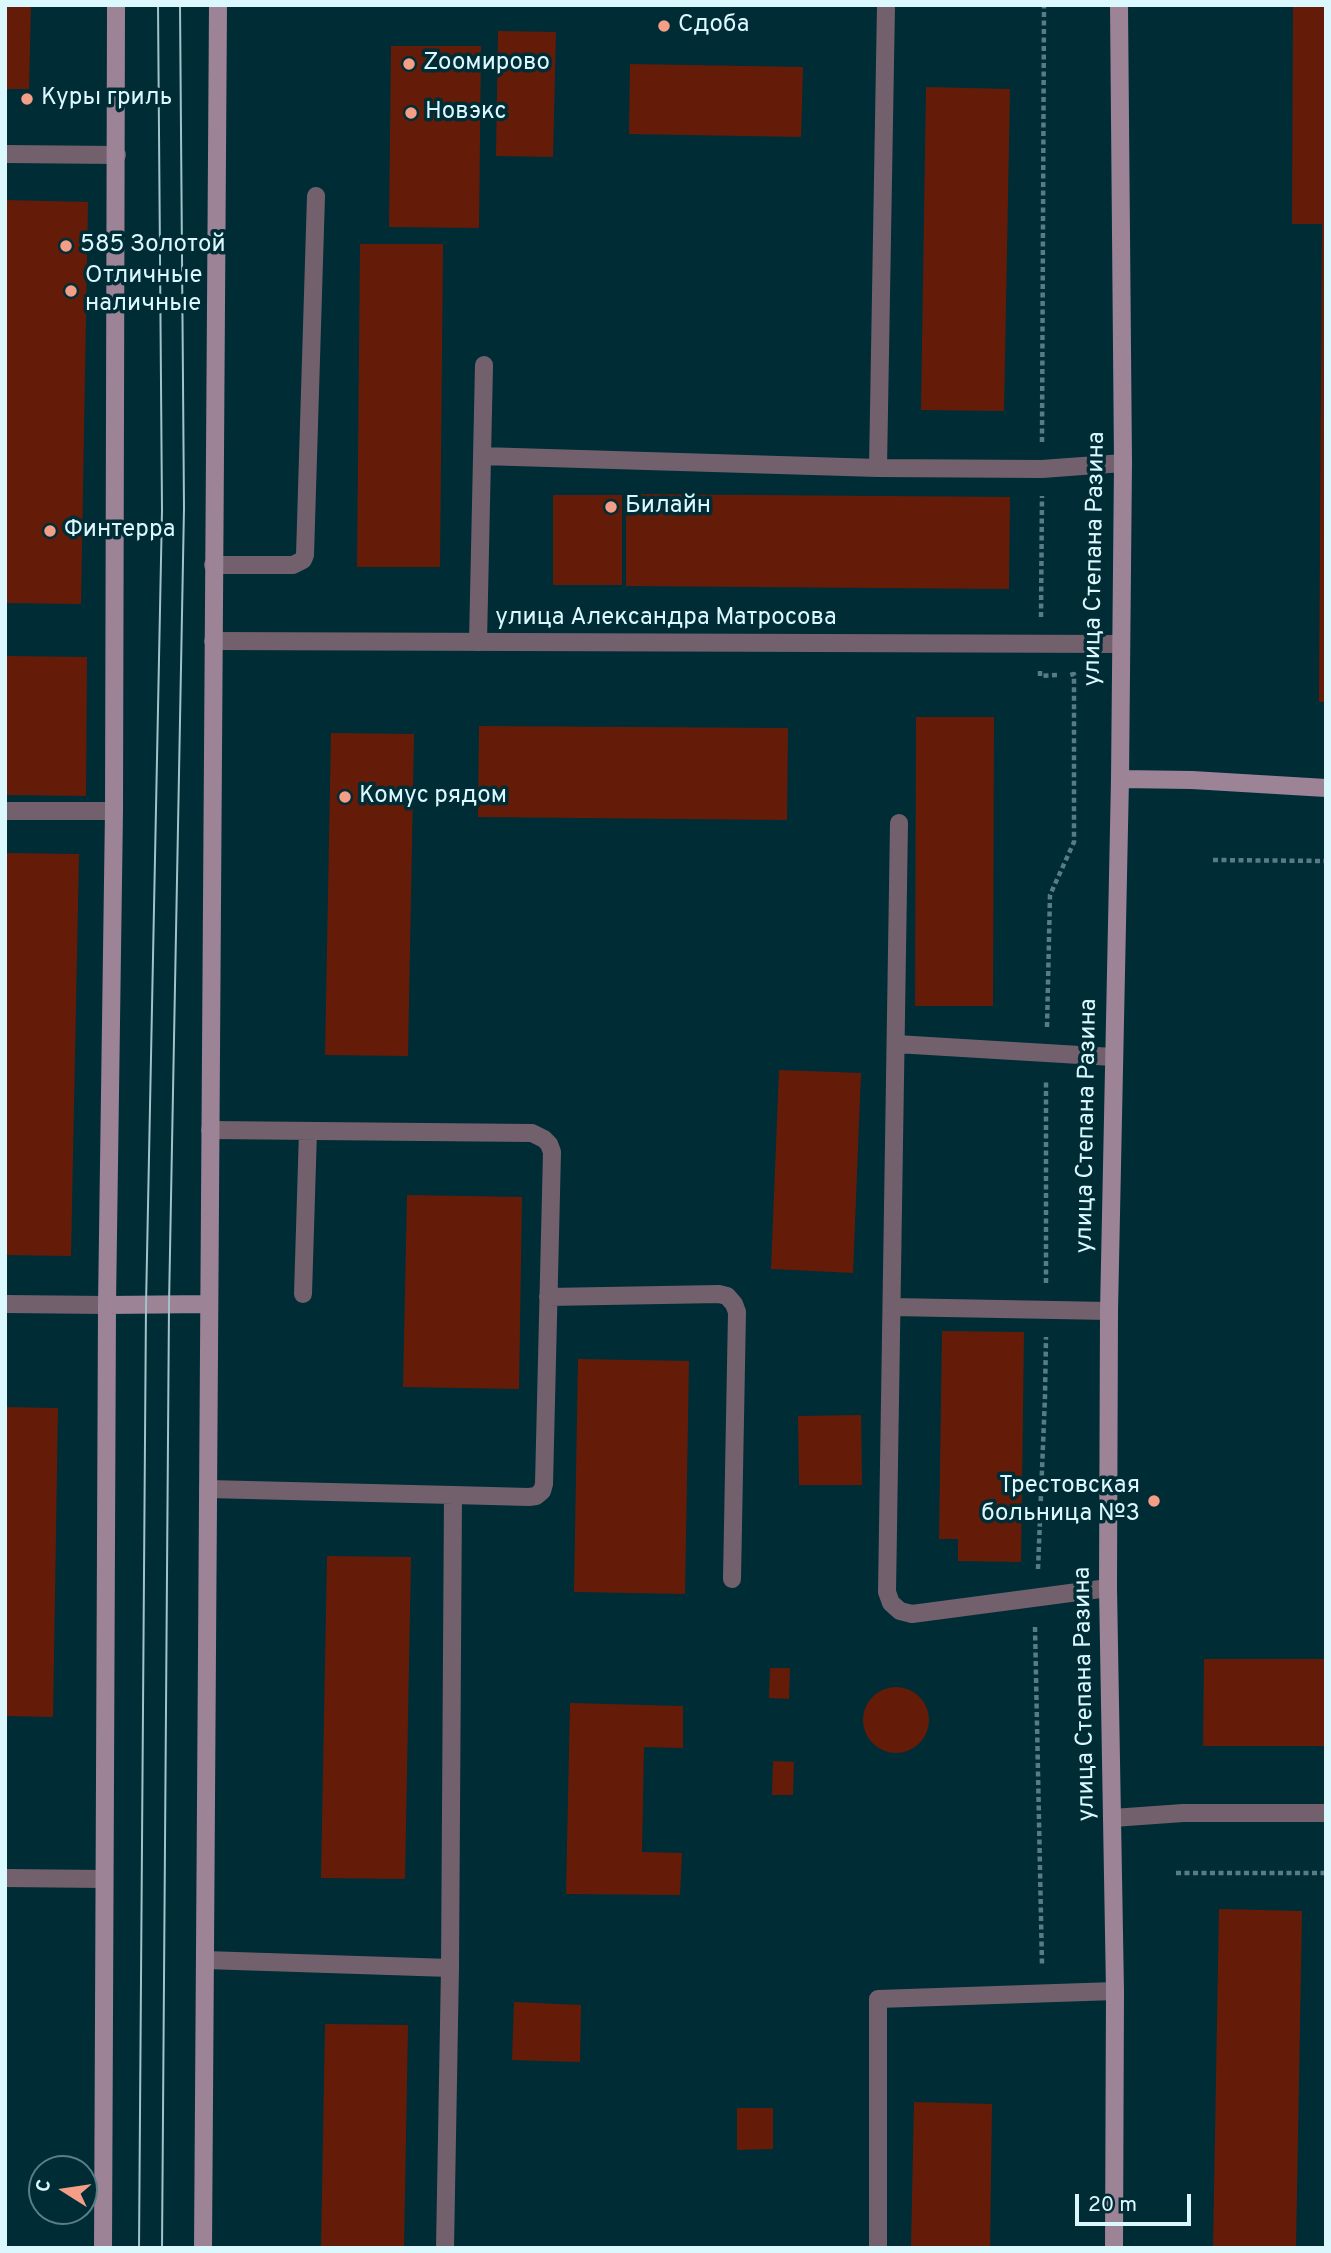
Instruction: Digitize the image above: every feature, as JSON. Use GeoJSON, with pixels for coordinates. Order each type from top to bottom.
{"type":"FeatureCollection","features":[{"type":"Feature","properties":{"kind":"main road"},"geometry":{"type":"LineString","coordinates":[[103,2248],[107,1304],[114,811],[116,5]]}},
{"type":"Feature","properties":{"kind":"main road"},"geometry":{"type":"LineString","coordinates":[[203,2248],[218,5]]}},
{"type":"Feature","properties":{"kind":"main road","name":"улица Степана Разина"},"geometry":{"type":"LineString","coordinates":[[1114,2248],[1115,1991],[1108,1588],[1109,1311],[1120,779],[1119,644],[1123,463],[1119,5]]}},
{"type":"Feature","properties":{"kind":"main road"},"geometry":{"type":"LineString","coordinates":[[1120,779],[1192,780],[1326,788]]}},
{"type":"Feature","properties":{"kind":"main road"},"geometry":{"type":"LineString","coordinates":[[107,1304],[209,1304]]}},
{"type":"Feature","properties":{"kind":"street"},"geometry":{"type":"LineString","coordinates":[[878,468],[886,5]]}},
{"type":"Feature","properties":{"kind":"street"},"geometry":{"type":"LineString","coordinates":[[5,154],[117,155]]}},
{"type":"Feature","properties":{"kind":"street"},"geometry":{"type":"LineString","coordinates":[[213,565],[293,565],[303,560],[305,555],[316,196]]}},
{"type":"Feature","properties":{"kind":"street"},"geometry":{"type":"LineString","coordinates":[[478,642],[484,365]]}},
{"type":"Feature","properties":{"kind":"street"},"geometry":{"type":"LineString","coordinates":[[482,456],[878,468],[1042,469],[1123,463]]}},
{"type":"Feature","properties":{"kind":"street","name":"улица Александра Матросова"},"geometry":{"type":"LineString","coordinates":[[213,641],[1119,644]]}},
{"type":"Feature","properties":{"kind":"street"},"geometry":{"type":"LineString","coordinates":[[5,811],[114,811]]}},
{"type":"Feature","properties":{"kind":"street"},"geometry":{"type":"LineString","coordinates":[[899,823],[887,1592],[891,1604],[900,1611],[912,1614],[1108,1588]]}},
{"type":"Feature","properties":{"kind":"street"},"geometry":{"type":"LineString","coordinates":[[896,1044],[1113,1057]]}},
{"type":"Feature","properties":{"kind":"street"},"geometry":{"type":"LineString","coordinates":[[208,1489],[529,1497],[542,1491],[552,1152],[544,1139],[532,1133],[210,1130]]}},
{"type":"Feature","properties":{"kind":"street"},"geometry":{"type":"LineString","coordinates":[[303,1294],[307,1131]]}},
{"type":"Feature","properties":{"kind":"street"},"geometry":{"type":"LineString","coordinates":[[548,1297],[719,1294],[727,1296],[734,1304],[737,1312],[732,1579]]}},
{"type":"Feature","properties":{"kind":"street"},"geometry":{"type":"LineString","coordinates":[[5,1304],[107,1304]]}},
{"type":"Feature","properties":{"kind":"street"},"geometry":{"type":"LineString","coordinates":[[892,1307],[1109,1311]]}},
{"type":"Feature","properties":{"kind":"street"},"geometry":{"type":"LineString","coordinates":[[445,2248],[453,1495]]}},
{"type":"Feature","properties":{"kind":"street"},"geometry":{"type":"LineString","coordinates":[[1113,1818],[1182,1813],[1326,1813]]}},
{"type":"Feature","properties":{"kind":"street"},"geometry":{"type":"LineString","coordinates":[[5,1878],[104,1879]]}},
{"type":"Feature","properties":{"kind":"street"},"geometry":{"type":"LineString","coordinates":[[205,1960],[450,1968]]}},
{"type":"Feature","properties":{"kind":"street"},"geometry":{"type":"LineString","coordinates":[[878,2248],[878,1998],[1115,1991]]}},
{"type":"Feature","properties":{"kind":"path"},"geometry":{"type":"LineString","coordinates":[[1040,645],[1044,5]]}},
{"type":"Feature","properties":{"kind":"path"},"geometry":{"type":"LineString","coordinates":[[1213,860],[1326,860]]}},
{"type":"Feature","properties":{"kind":"path"},"geometry":{"type":"LineString","coordinates":[[1176,1872],[1326,1873]]}},
{"type":"Feature","properties":{"kind":"building"},"geometry":{"type":"Polygon","coordinates":[[[5,5],[31,5],[29,89],[5,89],[5,5]]]}},
{"type":"Feature","properties":{"kind":"building"},"geometry":{"type":"Polygon","coordinates":[[[1293,5],[1326,5],[1326,702],[1319,702],[1322,224],[1292,224],[1293,5]]]}},
{"type":"Feature","properties":{"kind":"building"},"geometry":{"type":"Polygon","coordinates":[[[498,31],[556,32],[553,157],[496,156],[498,31]]]}},
{"type":"Feature","properties":{"kind":"building"},"geometry":{"type":"Polygon","coordinates":[[[391,46],[481,46],[479,228],[389,227],[391,46]]]}},
{"type":"Feature","properties":{"kind":"building"},"geometry":{"type":"Polygon","coordinates":[[[630,64],[803,67],[801,137],[629,134],[630,64]]]}},
{"type":"Feature","properties":{"kind":"building"},"geometry":{"type":"Polygon","coordinates":[[[926,87],[1010,89],[1004,411],[921,410],[926,87]]]}},
{"type":"Feature","properties":{"kind":"building"},"geometry":{"type":"Polygon","coordinates":[[[5,200],[88,202],[81,604],[5,603],[5,200]]]}},
{"type":"Feature","properties":{"kind":"building"},"geometry":{"type":"Polygon","coordinates":[[[360,244],[443,244],[440,567],[357,567],[360,244]]]}},
{"type":"Feature","properties":{"kind":"building"},"geometry":{"type":"Polygon","coordinates":[[[626,494],[1010,497],[1009,589],[626,586],[626,494]]]}},
{"type":"Feature","properties":{"kind":"building"},"geometry":{"type":"Polygon","coordinates":[[[553,495],[622,495],[622,585],[553,585],[553,495]]]}},
{"type":"Feature","properties":{"kind":"building"},"geometry":{"type":"Polygon","coordinates":[[[5,656],[87,657],[86,796],[5,795],[5,656]]]}},
{"type":"Feature","properties":{"kind":"building"},"geometry":{"type":"Polygon","coordinates":[[[916,717],[994,717],[993,1006],[915,1006],[916,717]]]}},
{"type":"Feature","properties":{"kind":"building"},"geometry":{"type":"Polygon","coordinates":[[[479,726],[788,728],[787,820],[478,817],[479,726]]]}},
{"type":"Feature","properties":{"kind":"building"},"geometry":{"type":"Polygon","coordinates":[[[331,733],[414,734],[408,1056],[325,1055],[331,733]]]}},
{"type":"Feature","properties":{"kind":"building"},"geometry":{"type":"Polygon","coordinates":[[[5,853],[79,854],[71,1256],[5,1255],[5,853]]]}},
{"type":"Feature","properties":{"kind":"building"},"geometry":{"type":"Polygon","coordinates":[[[779,1070],[861,1073],[853,1273],[771,1269],[779,1070]]]}},
{"type":"Feature","properties":{"kind":"building"},"geometry":{"type":"Polygon","coordinates":[[[407,1195],[522,1197],[519,1389],[403,1387],[407,1195]]]}},
{"type":"Feature","properties":{"kind":"building"},"geometry":{"type":"Polygon","coordinates":[[[942,1331],[1024,1332],[1021,1562],[958,1561],[958,1539],[939,1539],[942,1331]]]}},
{"type":"Feature","properties":{"kind":"building"},"geometry":{"type":"Polygon","coordinates":[[[578,1359],[689,1361],[685,1594],[574,1592],[578,1359]]]}},
{"type":"Feature","properties":{"kind":"building"},"geometry":{"type":"Polygon","coordinates":[[[5,1407],[58,1408],[53,1717],[5,1716],[5,1407]]]}},
{"type":"Feature","properties":{"kind":"building"},"geometry":{"type":"Polygon","coordinates":[[[861,1415],[862,1485],[799,1485],[798,1416],[861,1415]]]}},
{"type":"Feature","properties":{"kind":"building"},"geometry":{"type":"Polygon","coordinates":[[[327,1556],[411,1557],[405,1879],[321,1878],[327,1556]]]}},
{"type":"Feature","properties":{"kind":"building"},"geometry":{"type":"Polygon","coordinates":[[[1204,1659],[1326,1659],[1326,1746],[1203,1746],[1204,1659]]]}},
{"type":"Feature","properties":{"kind":"building"},"geometry":{"type":"Polygon","coordinates":[[[770,1668],[790,1668],[789,1699],[769,1698],[770,1668]]]}},
{"type":"Feature","properties":{"kind":"building"},"geometry":{"type":"Polygon","coordinates":[[[889,1687],[903,1687],[915,1692],[924,1701],[929,1720],[927,1733],[920,1744],[903,1753],[889,1753],[877,1748],[868,1739],[863,1727],[863,1713],[868,1701],[877,1692],[889,1687]]]}},
{"type":"Feature","properties":{"kind":"building"},"geometry":{"type":"Polygon","coordinates":[[[570,1703],[683,1706],[683,1748],[644,1747],[642,1852],[682,1853],[680,1895],[566,1894],[570,1703]]]}},
{"type":"Feature","properties":{"kind":"building"},"geometry":{"type":"Polygon","coordinates":[[[773,1761],[794,1762],[793,1795],[772,1795],[773,1761]]]}},
{"type":"Feature","properties":{"kind":"building"},"geometry":{"type":"Polygon","coordinates":[[[1219,1909],[1302,1911],[1296,2248],[1213,2248],[1219,1909]]]}},
{"type":"Feature","properties":{"kind":"building"},"geometry":{"type":"Polygon","coordinates":[[[514,2002],[581,2005],[580,2062],[512,2060],[514,2002]]]}},
{"type":"Feature","properties":{"kind":"building"},"geometry":{"type":"Polygon","coordinates":[[[325,2024],[408,2025],[404,2248],[321,2248],[325,2024]]]}},
{"type":"Feature","properties":{"kind":"building"},"geometry":{"type":"Polygon","coordinates":[[[914,2102],[992,2104],[990,2248],[911,2248],[914,2102]]]}},
{"type":"Feature","properties":{"kind":"building"},"geometry":{"type":"Polygon","coordinates":[[[737,2108],[773,2108],[773,2149],[737,2150],[737,2108]]]}},
{"type":"Feature","properties":{"kind":"tram line"},"geometry":{"type":"LineString","coordinates":[[139,2248],[146,1305],[162,510],[158,5]]}},
{"type":"Feature","properties":{"kind":"tram line"},"geometry":{"type":"LineString","coordinates":[[162,2248],[169,1304],[184,508],[180,5]]}},
{"type":"Feature","properties":{"kind":"place","name":"Сдоба"},"geometry":{"type":"Point","coordinates":[664,26]}},
{"type":"Feature","properties":{"kind":"place","name":"Zooмирово"},"geometry":{"type":"Point","coordinates":[409,64]}},
{"type":"Feature","properties":{"kind":"place","name":"Куры гриль"},"geometry":{"type":"Point","coordinates":[27,99]}},
{"type":"Feature","properties":{"kind":"place","name":"Новэкс"},"geometry":{"type":"Point","coordinates":[411,113]}},
{"type":"Feature","properties":{"kind":"place","name":"585 Золотой"},"geometry":{"type":"Point","coordinates":[66,246]}},
{"type":"Feature","properties":{"kind":"place","name":"Отличные наличные"},"geometry":{"type":"Point","coordinates":[71,291]}},
{"type":"Feature","properties":{"kind":"place","name":"Билайн"},"geometry":{"type":"Point","coordinates":[611,507]}},
{"type":"Feature","properties":{"kind":"place","name":"Финтерра"},"geometry":{"type":"Point","coordinates":[50,531]}},
{"type":"Feature","properties":{"kind":"place","name":"Комус рядом"},"geometry":{"type":"Point","coordinates":[345,797]}},
{"type":"Feature","properties":{"kind":"place","name":"Трестовская больница №3"},"geometry":{"type":"Point","coordinates":[1154,1501]}}]}
